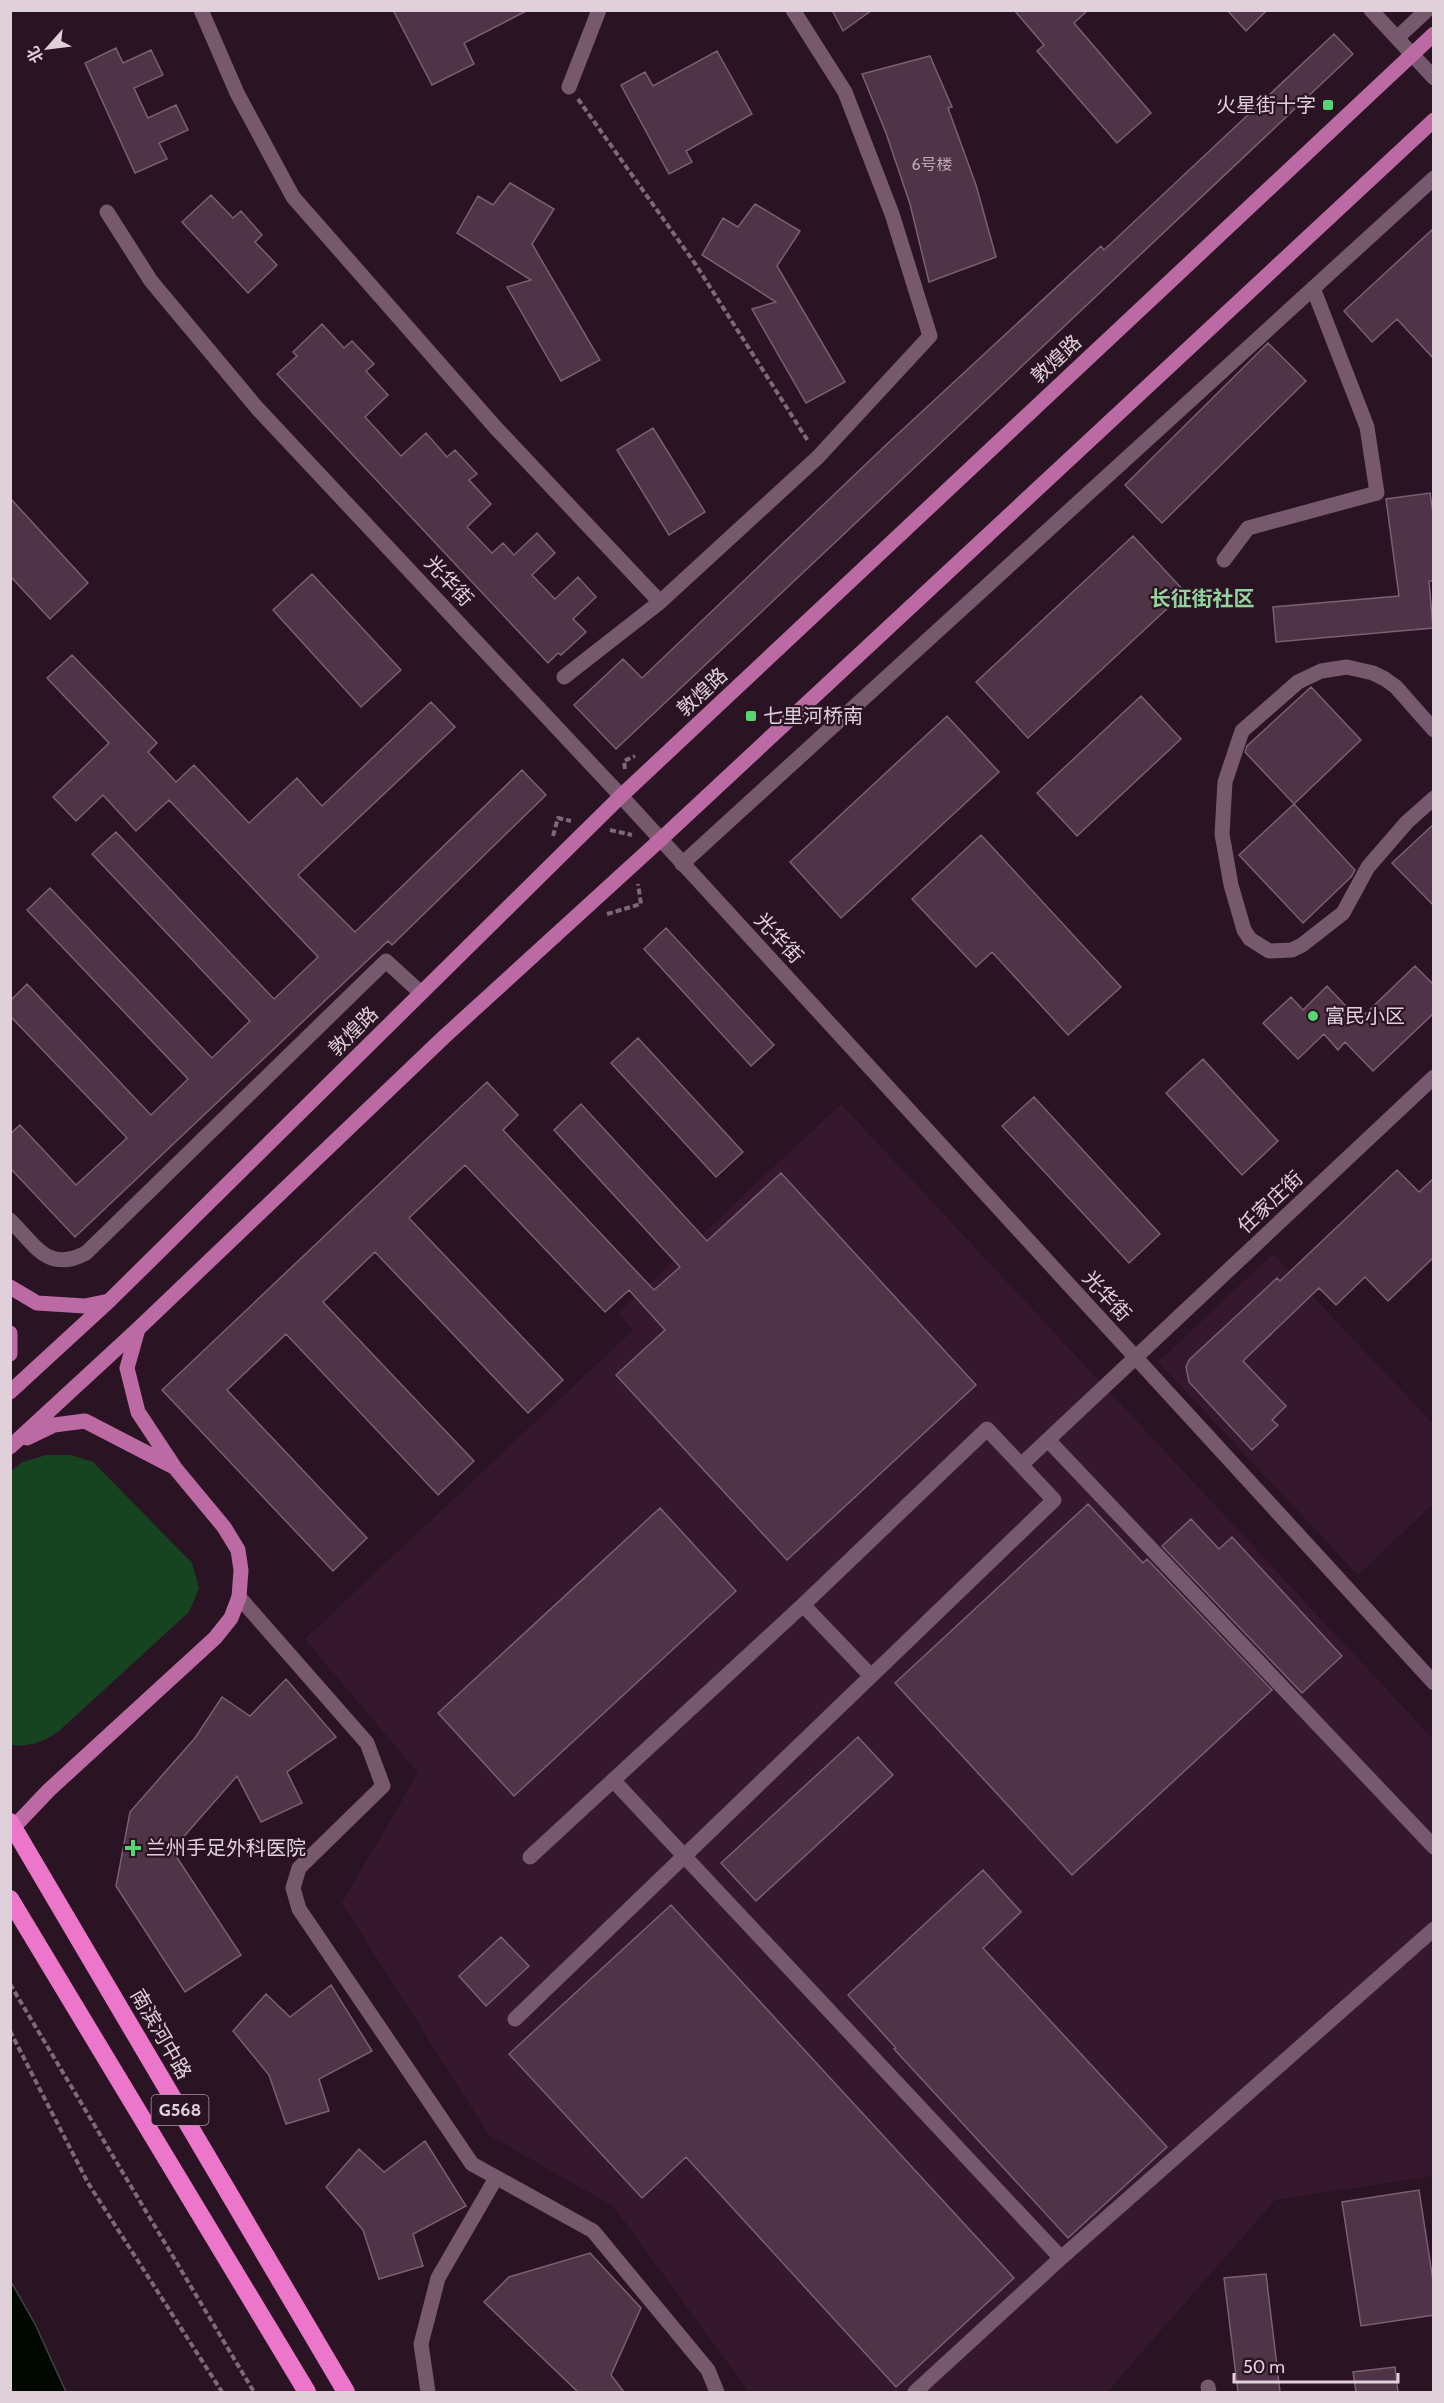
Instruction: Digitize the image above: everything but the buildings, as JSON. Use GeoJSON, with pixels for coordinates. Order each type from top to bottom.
{"type":"FeatureCollection","features":[{"type":"Feature","properties":{"kind":"highway","name":"南滨河中路"},"geometry":{"type":"LineString","coordinates":[[12,1827],[346,2392]]}},
{"type":"Feature","properties":{"kind":"highway","name":"G568"},"geometry":{"type":"LineString","coordinates":[[10,1899],[307,2392]]}},
{"type":"Feature","properties":{"kind":"main road","name":"敦煌路"},"geometry":{"type":"LineString","coordinates":[[10,1392],[109,1301],[621,796],[1434,34]]}},
{"type":"Feature","properties":{"kind":"main road"},"geometry":{"type":"LineString","coordinates":[[12,1446],[444,1037],[660,840],[1434,120]]}},
{"type":"Feature","properties":{"kind":"main road"},"geometry":{"type":"LineString","coordinates":[[10,1287],[37,1303],[85,1306],[109,1301]]}},
{"type":"Feature","properties":{"kind":"main road"},"geometry":{"type":"LineString","coordinates":[[12,1827],[49,1790],[215,1638],[231,1618],[239,1597],[241,1570],[238,1550],[224,1527],[175,1468],[138,1412],[127,1368],[138,1329]]}},
{"type":"Feature","properties":{"kind":"main road"},"geometry":{"type":"LineString","coordinates":[[10,1333],[10,1354]]}},
{"type":"Feature","properties":{"kind":"main road"},"geometry":{"type":"LineString","coordinates":[[12,1446],[54,1425],[86,1421],[175,1468]]}},
{"type":"Feature","properties":{"kind":"street"},"geometry":{"type":"LineString","coordinates":[[201,10],[237,93],[293,197],[495,427],[660,603]]}},
{"type":"Feature","properties":{"kind":"street"},"geometry":{"type":"LineString","coordinates":[[569,87],[599,10]]}},
{"type":"Feature","properties":{"kind":"street"},"geometry":{"type":"LineString","coordinates":[[564,677],[660,603],[818,457],[930,336],[892,214],[845,92],[793,10]]}},
{"type":"Feature","properties":{"kind":"street"},"geometry":{"type":"LineString","coordinates":[[1371,10],[1434,78]]}},
{"type":"Feature","properties":{"kind":"street"},"geometry":{"type":"LineString","coordinates":[[1397,38],[1427,10]]}},
{"type":"Feature","properties":{"kind":"street"},"geometry":{"type":"LineString","coordinates":[[682,864],[1434,178]]}},
{"type":"Feature","properties":{"kind":"street","name":"光华街"},"geometry":{"type":"LineString","coordinates":[[107,212],[151,281],[257,408],[621,796],[1434,1683]]}},
{"type":"Feature","properties":{"kind":"street"},"geometry":{"type":"LineString","coordinates":[[1224,560],[1248,528],[1377,493],[1367,427],[1313,288]]}},
{"type":"Feature","properties":{"kind":"street"},"geometry":{"type":"LineString","coordinates":[[1434,730],[1396,687],[1385,679],[1373,673],[1347,668],[1309,675],[1242,731],[1225,782],[1222,834],[1231,885],[1244,930],[1250,939],[1269,951],[1292,950],[1302,945],[1343,913],[1368,867],[1407,822],[1434,798]]}},
{"type":"Feature","properties":{"kind":"street"},"geometry":{"type":"LineString","coordinates":[[10,1220],[47,1258],[58,1261],[71,1260],[86,1252],[386,961],[421,993]]}},
{"type":"Feature","properties":{"kind":"street","name":"任家庄街"},"geometry":{"type":"LineString","coordinates":[[1021,1465],[1434,1077]]}},
{"type":"Feature","properties":{"kind":"street"},"geometry":{"type":"LineString","coordinates":[[515,2019],[1054,1500],[987,1428],[803,1605],[530,1857]]}},
{"type":"Feature","properties":{"kind":"street"},"geometry":{"type":"LineString","coordinates":[[1048,1440],[1434,1847]]}},
{"type":"Feature","properties":{"kind":"street"},"geometry":{"type":"LineString","coordinates":[[239,1597],[367,1743],[383,1786],[299,1868],[293,1888],[299,1910],[472,2164],[593,2231],[708,2370],[717,2392]]}},
{"type":"Feature","properties":{"kind":"street"},"geometry":{"type":"LineString","coordinates":[[803,1605],[871,1676]]}},
{"type":"Feature","properties":{"kind":"street"},"geometry":{"type":"LineString","coordinates":[[613,1780],[1061,2258]]}},
{"type":"Feature","properties":{"kind":"street"},"geometry":{"type":"LineString","coordinates":[[915,2392],[1061,2258],[1434,1929]]}},
{"type":"Feature","properties":{"kind":"street"},"geometry":{"type":"LineString","coordinates":[[428,2392],[421,2344],[438,2278],[496,2178]]}},
{"type":"Feature","properties":{"kind":"path"},"geometry":{"type":"LineString","coordinates":[[569,87],[696,265],[818,457]]}},
{"type":"Feature","properties":{"kind":"path"},"geometry":{"type":"LineString","coordinates":[[10,1984],[255,2392]]}},
{"type":"Feature","properties":{"kind":"path"},"geometry":{"type":"LineString","coordinates":[[10,2031],[88,2183],[222,2392]]}},
{"type":"Feature","properties":{"kind":"shaded area"},"geometry":{"type":"Polygon","coordinates":[[[841,1104],[1433,1739],[1433,2176],[1275,2200],[1107,2392],[749,2392],[614,2207],[489,2135],[342,1903],[418,1773],[305,1639],[633,1330],[618,1313],[841,1104]]]}},
{"type":"Feature","properties":{"kind":"shaded area"},"geometry":{"type":"Polygon","coordinates":[[[1273,1254],[1433,1424],[1433,1504],[1358,1575],[1158,1362],[1273,1254]]]}},
{"type":"Feature","properties":{"kind":"shaded area"},"geometry":{"type":"Polygon","coordinates":[[[10,2280],[35,2324],[66,2392],[11,2392],[10,2280]]]}},
{"type":"Feature","properties":{"kind":"green space"},"geometry":{"type":"Polygon","coordinates":[[[46,1455],[71,1455],[93,1462],[192,1563],[199,1588],[189,1612],[59,1731],[36,1743],[11,1745],[11,1471],[23,1462],[46,1455]]]}},
{"type":"Feature","properties":{"kind":"place","name":"火星街十字"},"geometry":{"type":"Point","coordinates":[1328,105]}},
{"type":"Feature","properties":{"kind":"place","name":"七里河桥南"},"geometry":{"type":"Point","coordinates":[751,716]}},
{"type":"Feature","properties":{"kind":"place","name":"富民小区"},"geometry":{"type":"Point","coordinates":[1313,1016]}},
{"type":"Feature","properties":{"kind":"place","name":"兰州手足外科医院"},"geometry":{"type":"Point","coordinates":[133,1848]}},
{"type":"Feature","properties":{"kind":"district","name":"长征街社区"},"geometry":{"type":"Point","coordinates":[1202,599]}}]}
